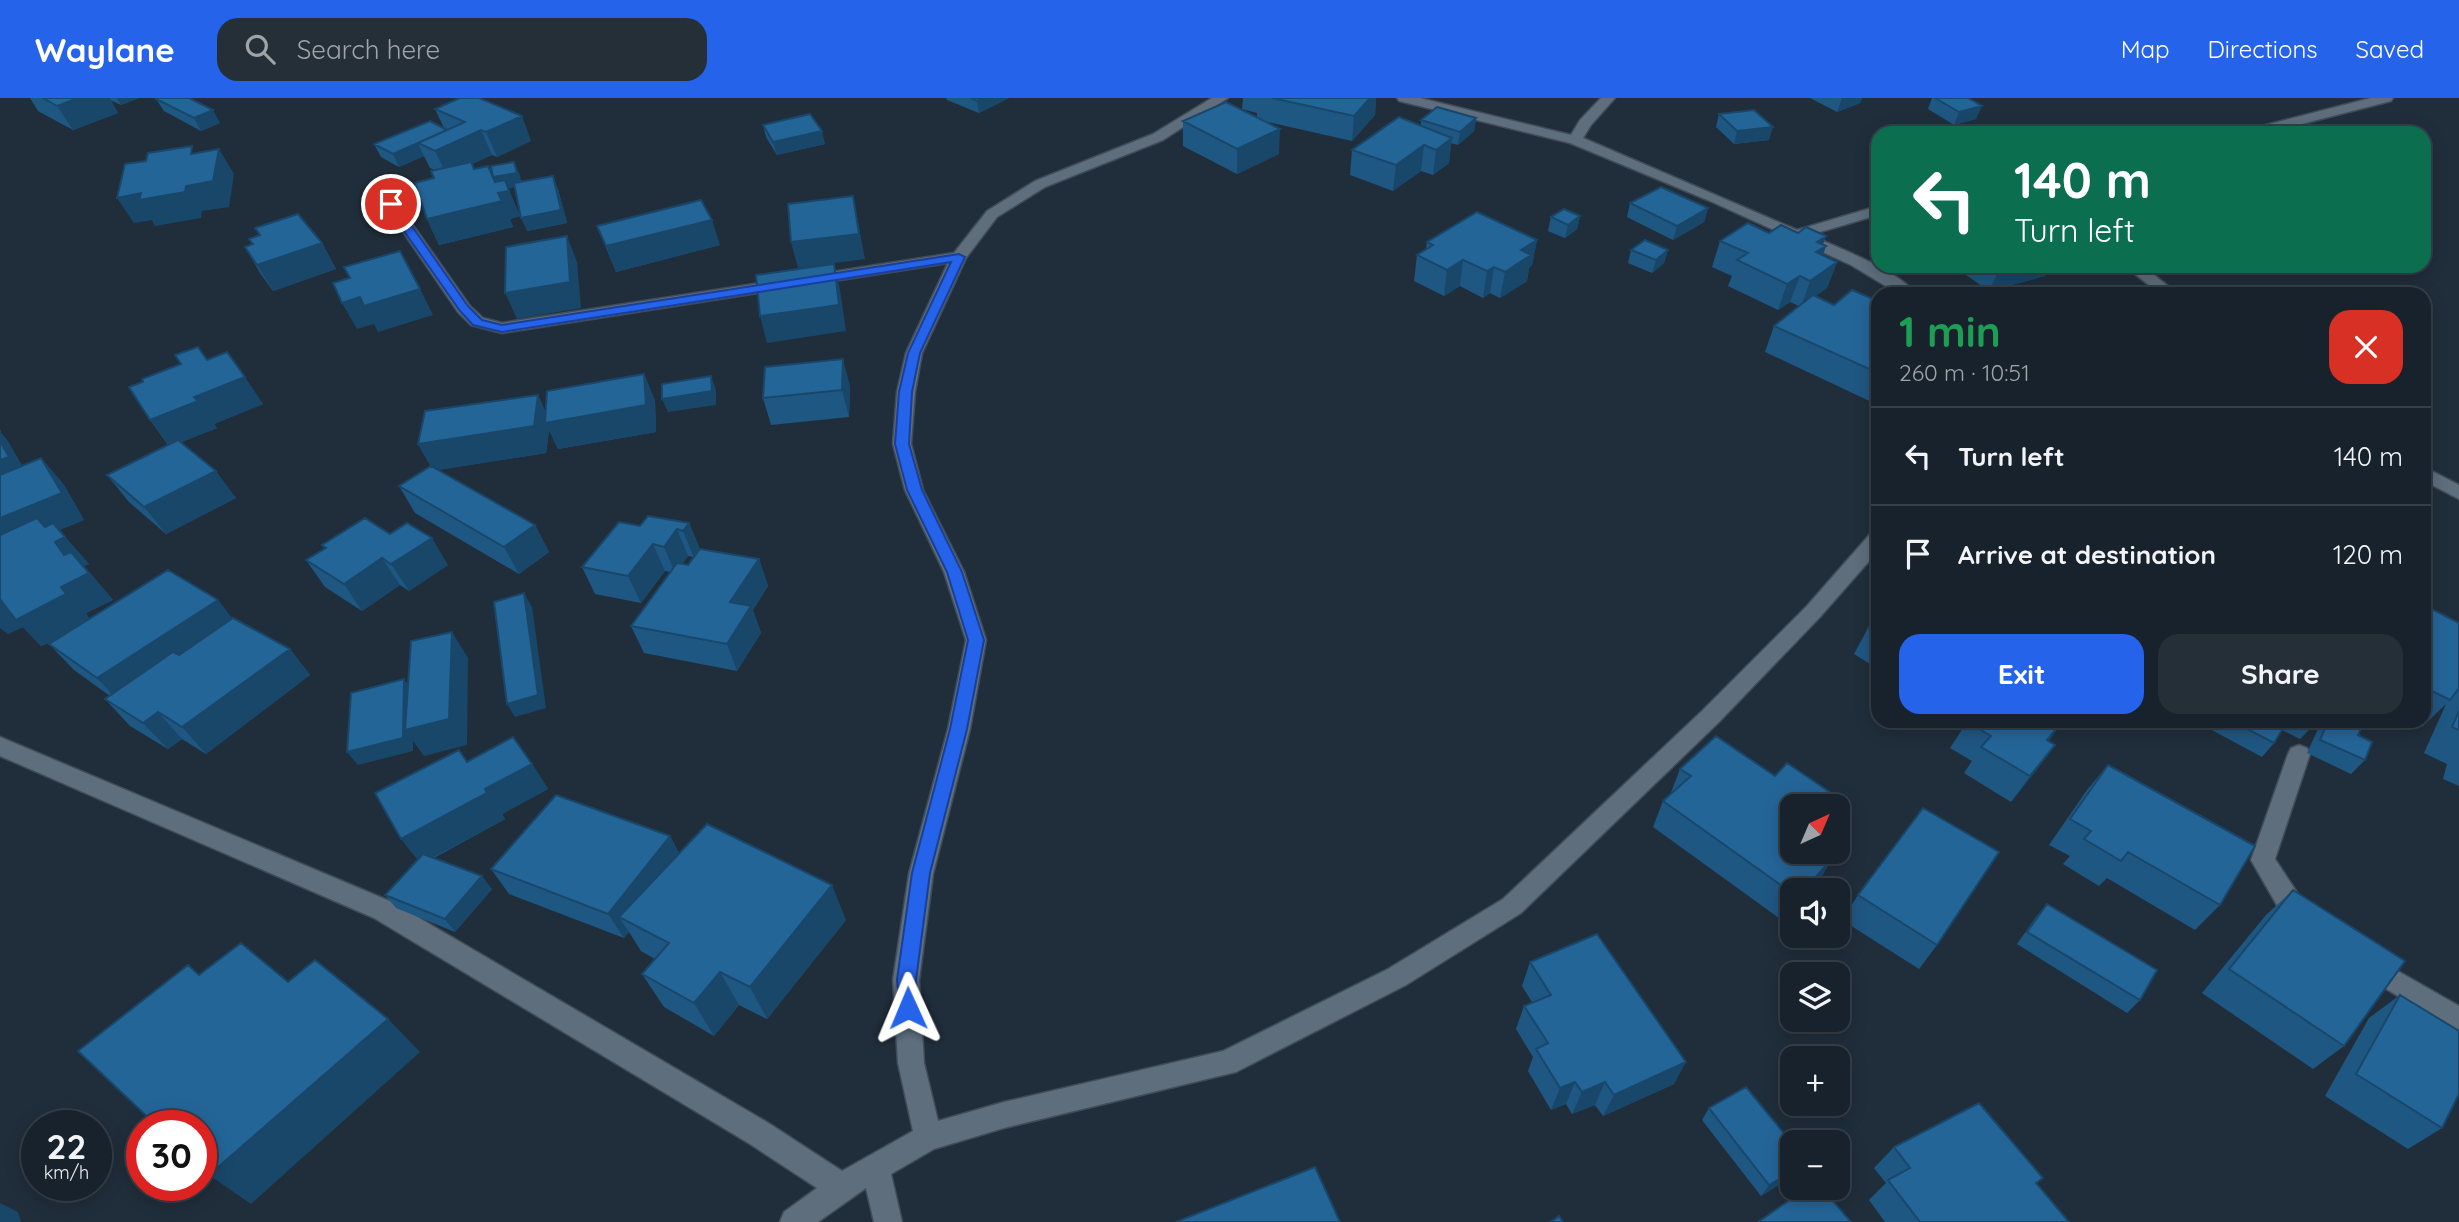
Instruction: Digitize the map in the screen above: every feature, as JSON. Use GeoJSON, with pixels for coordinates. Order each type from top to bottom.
{"type":"FeatureCollection","features":[{"type":"Feature","properties":{"kind":"street"},"geometry":{"type":"LineString","coordinates":[[928,1137],[911,1063],[906,980],[921,873],[959,729],[976,640],[954,572],[915,490],[902,444],[906,392],[914,353],[959,257],[992,215],[1040,184],[1158,137],[1221,98]]}},
{"type":"Feature","properties":{"kind":"street"},"geometry":{"type":"LineString","coordinates":[[1404,98],[1575,140],[1871,270]]}},
{"type":"Feature","properties":{"kind":"street"},"geometry":{"type":"LineString","coordinates":[[1575,140],[1585,123],[1608,98]]}},
{"type":"Feature","properties":{"kind":"street"},"geometry":{"type":"LineString","coordinates":[[2278,126],[2386,98]]}},
{"type":"Feature","properties":{"kind":"street"},"geometry":{"type":"LineString","coordinates":[[391,204],[464,309],[477,322],[502,328],[959,257]]}},
{"type":"Feature","properties":{"kind":"street"},"geometry":{"type":"LineString","coordinates":[[1795,235],[1871,212]]}},
{"type":"Feature","properties":{"kind":"street"},"geometry":{"type":"LineString","coordinates":[[1876,273],[1901,287]]}},
{"type":"Feature","properties":{"kind":"street"},"geometry":{"type":"LineString","coordinates":[[2142,273],[2161,287]]}},
{"type":"Feature","properties":{"kind":"street"},"geometry":{"type":"LineString","coordinates":[[2431,477],[2459,493]]}},
{"type":"Feature","properties":{"kind":"street"},"geometry":{"type":"LineString","coordinates":[[794,1222],[841,1187],[928,1137],[1003,1115],[1227,1063],[1397,977],[1511,906],[1711,716],[1813,612],[1871,546]]}},
{"type":"Feature","properties":{"kind":"street"},"geometry":{"type":"LineString","coordinates":[[0,746],[383,911],[760,1134],[841,1187]]}},
{"type":"Feature","properties":{"kind":"street"},"geometry":{"type":"LineString","coordinates":[[2299,754],[2263,860],[2295,913],[2317,929]]}},
{"type":"Feature","properties":{"kind":"street"},"geometry":{"type":"LineString","coordinates":[[2351,953],[2459,1020]]}},
{"type":"Feature","properties":{"kind":"street"},"geometry":{"type":"LineString","coordinates":[[875,1168],[888,1222]]}},
{"type":"Feature","properties":{"kind":"building"},"geometry":{"type":"Polygon","coordinates":[[[43,98],[78,98],[57,106],[43,98]]]}},
{"type":"Feature","properties":{"kind":"building"},"geometry":{"type":"Polygon","coordinates":[[[189,98],[213,110],[194,118],[156,99],[189,98]]]}},
{"type":"Feature","properties":{"kind":"building"},"geometry":{"type":"Polygon","coordinates":[[[460,98],[479,98],[522,116],[486,132],[481,130],[435,151],[418,143],[465,122],[435,109],[460,98]]]}},
{"type":"Feature","properties":{"kind":"building"},"geometry":{"type":"Polygon","coordinates":[[[1272,98],[1370,98],[1354,116],[1272,98]]]}},
{"type":"Feature","properties":{"kind":"building"},"geometry":{"type":"Polygon","coordinates":[[[1935,98],[1968,98],[1982,106],[1959,112],[1935,98]]]}},
{"type":"Feature","properties":{"kind":"building"},"geometry":{"type":"Polygon","coordinates":[[[1226,102],[1280,129],[1237,149],[1183,121],[1226,102]]]}},
{"type":"Feature","properties":{"kind":"building"},"geometry":{"type":"Polygon","coordinates":[[[1437,107],[1476,118],[1460,132],[1421,120],[1437,107]]]}},
{"type":"Feature","properties":{"kind":"building"},"geometry":{"type":"Polygon","coordinates":[[[1754,110],[1773,127],[1737,131],[1719,114],[1754,110]]]}},
{"type":"Feature","properties":{"kind":"building"},"geometry":{"type":"Polygon","coordinates":[[[810,114],[822,131],[773,142],[763,125],[810,114]]]}},
{"type":"Feature","properties":{"kind":"building"},"geometry":{"type":"Polygon","coordinates":[[[1399,117],[1452,138],[1436,150],[1424,145],[1396,165],[1352,150],[1399,117]]]}},
{"type":"Feature","properties":{"kind":"building"},"geometry":{"type":"Polygon","coordinates":[[[430,121],[447,130],[393,154],[374,144],[430,121]]]}},
{"type":"Feature","properties":{"kind":"building"},"geometry":{"type":"Polygon","coordinates":[[[192,146],[191,154],[219,149],[213,181],[186,186],[185,192],[139,200],[141,193],[117,198],[125,164],[146,161],[148,153],[192,146]]]}},
{"type":"Feature","properties":{"kind":"building"},"geometry":{"type":"Polygon","coordinates":[[[471,162],[474,169],[488,166],[495,182],[505,180],[509,191],[498,193],[502,201],[427,219],[415,183],[434,178],[431,171],[471,162]]]}},
{"type":"Feature","properties":{"kind":"building"},"geometry":{"type":"Polygon","coordinates":[[[514,162],[517,173],[493,177],[491,166],[514,162]]]}},
{"type":"Feature","properties":{"kind":"building"},"geometry":{"type":"Polygon","coordinates":[[[553,176],[561,210],[521,218],[514,183],[553,176]]]}},
{"type":"Feature","properties":{"kind":"building"},"geometry":{"type":"Polygon","coordinates":[[[1661,187],[1708,208],[1677,226],[1630,203],[1661,187]]]}},
{"type":"Feature","properties":{"kind":"building"},"geometry":{"type":"Polygon","coordinates":[[[853,196],[859,234],[791,242],[788,204],[853,196]]]}},
{"type":"Feature","properties":{"kind":"building"},"geometry":{"type":"Polygon","coordinates":[[[701,200],[712,220],[606,246],[597,226],[701,200]]]}},
{"type":"Feature","properties":{"kind":"building"},"geometry":{"type":"Polygon","coordinates":[[[1564,209],[1580,216],[1568,225],[1551,217],[1564,209]]]}},
{"type":"Feature","properties":{"kind":"building"},"geometry":{"type":"Polygon","coordinates":[[[1477,212],[1537,240],[1521,250],[1531,255],[1505,272],[1494,267],[1487,271],[1463,260],[1447,270],[1417,255],[1433,245],[1427,242],[1477,212]]]}},
{"type":"Feature","properties":{"kind":"building"},"geometry":{"type":"Polygon","coordinates":[[[298,214],[322,243],[257,265],[245,247],[253,244],[249,239],[260,235],[255,228],[298,214]]]}},
{"type":"Feature","properties":{"kind":"building"},"geometry":{"type":"Polygon","coordinates":[[[1748,223],[1769,233],[1781,225],[1798,233],[1806,227],[1826,236],[1817,242],[1826,246],[1816,252],[1837,262],[1810,281],[1800,276],[1787,284],[1737,260],[1748,253],[1720,241],[1748,223]]]}},
{"type":"Feature","properties":{"kind":"building"},"geometry":{"type":"Polygon","coordinates":[[[567,236],[570,282],[505,293],[506,247],[567,236]]]}},
{"type":"Feature","properties":{"kind":"building"},"geometry":{"type":"Polygon","coordinates":[[[1645,240],[1668,250],[1656,260],[1631,250],[1645,240]]]}},
{"type":"Feature","properties":{"kind":"building"},"geometry":{"type":"Polygon","coordinates":[[[400,251],[420,289],[364,306],[360,297],[342,303],[333,283],[350,278],[344,267],[400,251]]]}},
{"type":"Feature","properties":{"kind":"building"},"geometry":{"type":"Polygon","coordinates":[[[834,264],[839,305],[760,316],[756,275],[834,264]]]}},
{"type":"Feature","properties":{"kind":"building"},"geometry":{"type":"Polygon","coordinates":[[[1852,290],[1871,298],[1871,370],[1774,326],[1813,295],[1834,305],[1852,290]]]}},
{"type":"Feature","properties":{"kind":"building"},"geometry":{"type":"Polygon","coordinates":[[[198,347],[207,360],[227,352],[245,377],[194,397],[198,401],[150,420],[129,387],[181,364],[175,355],[198,347]]]}},
{"type":"Feature","properties":{"kind":"building"},"geometry":{"type":"Polygon","coordinates":[[[843,359],[842,390],[763,398],[765,367],[843,359]]]}},
{"type":"Feature","properties":{"kind":"building"},"geometry":{"type":"Polygon","coordinates":[[[644,374],[646,405],[545,423],[547,391],[644,374]]]}},
{"type":"Feature","properties":{"kind":"building"},"geometry":{"type":"Polygon","coordinates":[[[711,376],[712,391],[662,399],[662,384],[711,376]]]}},
{"type":"Feature","properties":{"kind":"building"},"geometry":{"type":"Polygon","coordinates":[[[538,395],[534,426],[418,444],[425,411],[538,395]]]}},
{"type":"Feature","properties":{"kind":"building"},"geometry":{"type":"Polygon","coordinates":[[[178,440],[216,471],[144,507],[107,475],[178,440]]]}},
{"type":"Feature","properties":{"kind":"building"},"geometry":{"type":"Polygon","coordinates":[[[0,441],[9,457],[0,460],[0,441]]]}},
{"type":"Feature","properties":{"kind":"building"},"geometry":{"type":"Polygon","coordinates":[[[41,458],[62,493],[0,518],[0,475],[41,458]]]}},
{"type":"Feature","properties":{"kind":"building"},"geometry":{"type":"Polygon","coordinates":[[[431,466],[535,525],[504,547],[399,486],[431,466]]]}},
{"type":"Feature","properties":{"kind":"building"},"geometry":{"type":"Polygon","coordinates":[[[648,516],[689,523],[683,531],[677,529],[664,547],[653,544],[628,576],[582,567],[619,522],[640,526],[648,516]]]}},
{"type":"Feature","properties":{"kind":"building"},"geometry":{"type":"Polygon","coordinates":[[[37,518],[45,527],[53,523],[65,537],[55,542],[64,555],[71,552],[89,573],[61,587],[66,594],[16,620],[0,599],[0,535],[37,518]]]}},
{"type":"Feature","properties":{"kind":"building"},"geometry":{"type":"Polygon","coordinates":[[[365,518],[390,534],[407,523],[432,538],[391,564],[382,558],[344,584],[306,560],[326,548],[322,545],[365,518]]]}},
{"type":"Feature","properties":{"kind":"building"},"geometry":{"type":"Polygon","coordinates":[[[700,549],[759,559],[730,602],[751,606],[727,644],[631,626],[677,563],[688,565],[700,549]]]}},
{"type":"Feature","properties":{"kind":"building"},"geometry":{"type":"Polygon","coordinates":[[[168,570],[218,600],[97,678],[49,644],[168,570]]]}},
{"type":"Feature","properties":{"kind":"building"},"geometry":{"type":"Polygon","coordinates":[[[524,593],[538,695],[507,704],[494,602],[524,593]]]}},
{"type":"Feature","properties":{"kind":"building"},"geometry":{"type":"Polygon","coordinates":[[[2431,609],[2459,623],[2459,688],[2450,700],[2431,690],[2431,609]]]}},
{"type":"Feature","properties":{"kind":"building"},"geometry":{"type":"Polygon","coordinates":[[[233,618],[290,649],[182,727],[158,712],[143,723],[105,699],[173,652],[179,655],[233,618]]]}},
{"type":"Feature","properties":{"kind":"building"},"geometry":{"type":"Polygon","coordinates":[[[452,632],[449,719],[405,730],[411,641],[452,632]]]}},
{"type":"Feature","properties":{"kind":"building"},"geometry":{"type":"Polygon","coordinates":[[[404,679],[403,738],[347,752],[351,693],[404,679]]]}},
{"type":"Feature","properties":{"kind":"building"},"geometry":{"type":"Polygon","coordinates":[[[2459,711],[2459,730],[2452,727],[2459,711]]]}},
{"type":"Feature","properties":{"kind":"building"},"geometry":{"type":"Polygon","coordinates":[[[1977,728],[2057,728],[2047,740],[2055,745],[2030,776],[1981,747],[1991,736],[1977,728]]]}},
{"type":"Feature","properties":{"kind":"building"},"geometry":{"type":"Polygon","coordinates":[[[2245,728],[2284,728],[2274,743],[2245,728]]]}},
{"type":"Feature","properties":{"kind":"building"},"geometry":{"type":"Polygon","coordinates":[[[2325,728],[2359,728],[2361,729],[2358,735],[2372,742],[2365,760],[2320,740],[2325,728]]]}},
{"type":"Feature","properties":{"kind":"building"},"geometry":{"type":"Polygon","coordinates":[[[1716,736],[1775,776],[1787,763],[1833,794],[1780,794],[1780,864],[1827,864],[1815,878],[1780,878],[1780,884],[1663,801],[1691,776],[1680,769],[1716,736]]]}},
{"type":"Feature","properties":{"kind":"building"},"geometry":{"type":"Polygon","coordinates":[[[513,737],[532,764],[485,789],[487,793],[401,839],[375,793],[459,750],[467,762],[513,737]]]}},
{"type":"Feature","properties":{"kind":"building"},"geometry":{"type":"Polygon","coordinates":[[[2108,765],[2255,846],[2220,905],[2128,852],[2121,861],[2084,839],[2091,831],[2070,819],[2108,765]]]}},
{"type":"Feature","properties":{"kind":"building"},"geometry":{"type":"Polygon","coordinates":[[[556,795],[670,836],[608,914],[491,869],[556,795]]]}},
{"type":"Feature","properties":{"kind":"building"},"geometry":{"type":"Polygon","coordinates":[[[1923,808],[1999,852],[1937,945],[1858,895],[1923,808]]]}},
{"type":"Feature","properties":{"kind":"building"},"geometry":{"type":"Polygon","coordinates":[[[707,824],[832,885],[750,987],[720,972],[694,1003],[642,974],[669,943],[619,917],[707,824]]]}},
{"type":"Feature","properties":{"kind":"building"},"geometry":{"type":"Polygon","coordinates":[[[423,854],[482,876],[445,919],[385,895],[423,854]]]}},
{"type":"Feature","properties":{"kind":"building"},"geometry":{"type":"Polygon","coordinates":[[[2293,890],[2405,961],[2344,1046],[2229,969],[2293,890]]]}},
{"type":"Feature","properties":{"kind":"building"},"geometry":{"type":"Polygon","coordinates":[[[2047,904],[2157,970],[2140,1000],[2027,932],[2047,904]]]}},
{"type":"Feature","properties":{"kind":"building"},"geometry":{"type":"Polygon","coordinates":[[[1597,934],[1686,1062],[1614,1095],[1605,1082],[1582,1092],[1575,1082],[1560,1088],[1536,1049],[1548,1043],[1524,1006],[1551,995],[1530,962],[1597,934]]]}},
{"type":"Feature","properties":{"kind":"building"},"geometry":{"type":"Polygon","coordinates":[[[241,943],[288,982],[315,960],[388,1019],[217,1168],[217,1110],[140,1110],[78,1051],[188,965],[199,975],[241,943]]]}},
{"type":"Feature","properties":{"kind":"building"},"geometry":{"type":"Polygon","coordinates":[[[2400,995],[2459,1031],[2459,1094],[2442,1128],[2356,1074],[2400,995]]]}},
{"type":"Feature","properties":{"kind":"building"},"geometry":{"type":"Polygon","coordinates":[[[1746,1087],[1781,1130],[1780,1179],[1769,1185],[1709,1108],[1746,1087]]]}},
{"type":"Feature","properties":{"kind":"building"},"geometry":{"type":"Polygon","coordinates":[[[1979,1103],[2043,1178],[2036,1183],[2069,1222],[1920,1222],[1888,1180],[1910,1168],[1894,1147],[1979,1103]]]}},
{"type":"Feature","properties":{"kind":"building"},"geometry":{"type":"Polygon","coordinates":[[[1315,1167],[1340,1222],[1176,1222],[1315,1167]]]}},
{"type":"Feature","properties":{"kind":"building"},"geometry":{"type":"Polygon","coordinates":[[[1790,1200],[1832,1200],[1851,1222],[1758,1222],[1790,1200]]]}},
{"type":"Feature","properties":{"kind":"building"},"geometry":{"type":"Polygon","coordinates":[[[1559,1216],[1563,1222],[1551,1222],[1559,1216]]]}},
{"type":"Feature","properties":{"kind":"route"},"geometry":{"type":"LineString","coordinates":[[391,204],[464,309],[477,322],[502,328],[562,321],[959,257],[914,353],[906,392],[902,444],[915,490],[954,572],[976,640],[959,729],[921,873],[906,980],[908,1008]]}}]}
